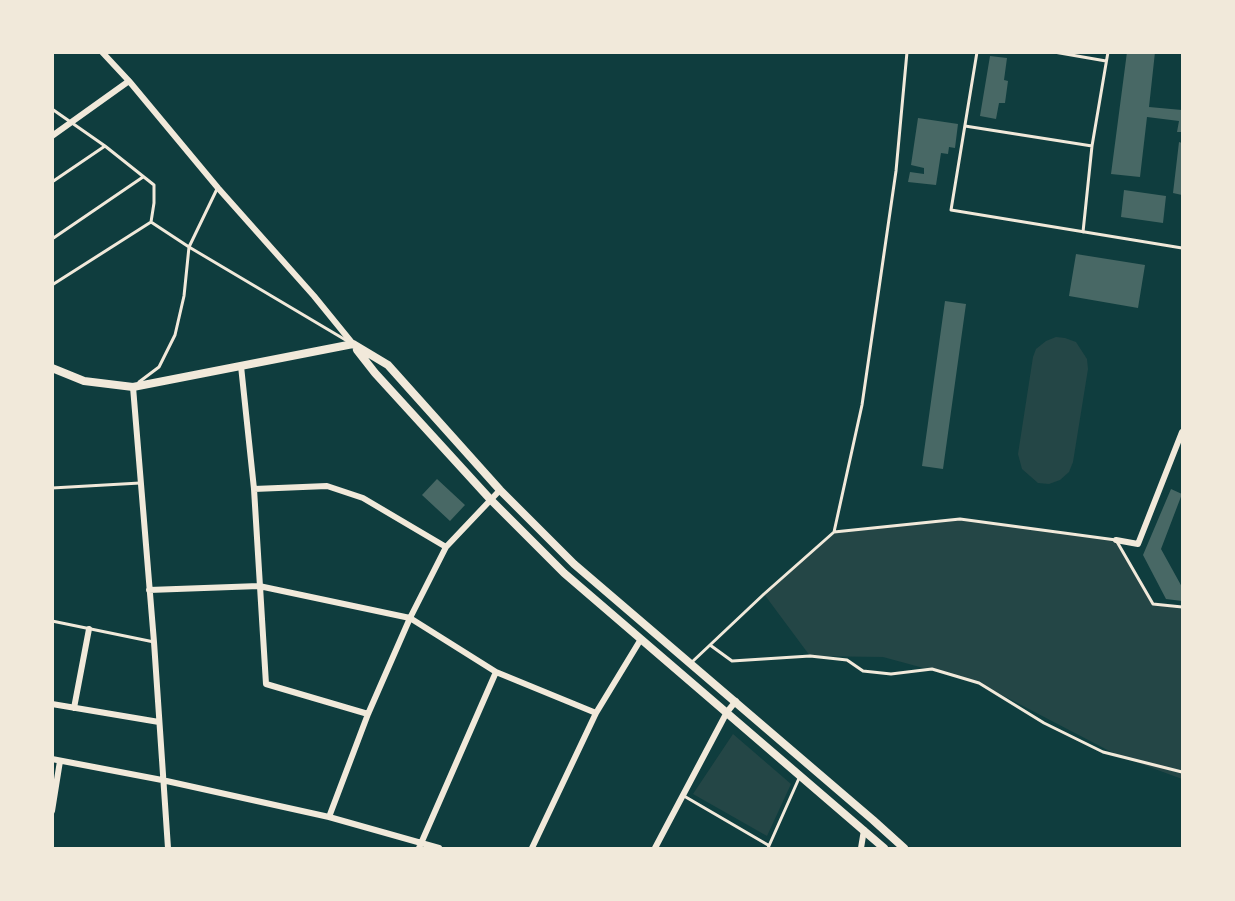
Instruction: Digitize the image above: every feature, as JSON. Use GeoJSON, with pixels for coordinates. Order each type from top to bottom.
{"type":"FeatureCollection","features":[{"type":"Feature","properties":{"kind":"main road"},"geometry":{"type":"LineString","coordinates":[[353,344],[375,374],[490,499],[564,573],[884,849]]}},
{"type":"Feature","properties":{"kind":"main road"},"geometry":{"type":"LineString","coordinates":[[52,368],[84,381],[133,387],[353,344],[387,365],[500,490],[574,564],[873,819],[904,849]]}},
{"type":"Feature","properties":{"kind":"main road"},"geometry":{"type":"LineString","coordinates":[[864,830],[873,819]]}},
{"type":"Feature","properties":{"kind":"street"},"geometry":{"type":"LineString","coordinates":[[102,52],[218,188],[315,296],[353,344]]}},
{"type":"Feature","properties":{"kind":"street"},"geometry":{"type":"LineString","coordinates":[[52,136],[129,81]]}},
{"type":"Feature","properties":{"kind":"street"},"geometry":{"type":"LineString","coordinates":[[241,366],[254,489],[266,684],[368,714]]}},
{"type":"Feature","properties":{"kind":"street"},"geometry":{"type":"LineString","coordinates":[[133,387],[168,849]]}},
{"type":"Feature","properties":{"kind":"street"},"geometry":{"type":"LineString","coordinates":[[1116,540],[1138,544],[1182,432]]}},
{"type":"Feature","properties":{"kind":"street"},"geometry":{"type":"LineString","coordinates":[[254,489],[327,486],[363,498],[446,547]]}},
{"type":"Feature","properties":{"kind":"street"},"geometry":{"type":"LineString","coordinates":[[329,817],[368,714],[410,618],[446,547],[500,490]]}},
{"type":"Feature","properties":{"kind":"street"},"geometry":{"type":"LineString","coordinates":[[148,590],[259,586],[410,618],[496,672],[596,713]]}},
{"type":"Feature","properties":{"kind":"street"},"geometry":{"type":"LineString","coordinates":[[74,708],[89,629]]}},
{"type":"Feature","properties":{"kind":"street"},"geometry":{"type":"LineString","coordinates":[[532,849],[596,713],[641,639]]}},
{"type":"Feature","properties":{"kind":"street"},"geometry":{"type":"LineString","coordinates":[[420,846],[496,672]]}},
{"type":"Feature","properties":{"kind":"street"},"geometry":{"type":"LineString","coordinates":[[656,849],[682,795],[727,712],[736,701]]}},
{"type":"Feature","properties":{"kind":"street"},"geometry":{"type":"LineString","coordinates":[[52,704],[159,722]]}},
{"type":"Feature","properties":{"kind":"street"},"geometry":{"type":"LineString","coordinates":[[52,811],[56,760],[162,780],[329,817],[420,846],[439,849]]}},
{"type":"Feature","properties":{"kind":"street"},"geometry":{"type":"LineString","coordinates":[[861,849],[864,830]]}},
{"type":"Feature","properties":{"kind":"lane"},"geometry":{"type":"LineString","coordinates":[[691,663],[834,532],[862,405],[896,171],[908,52]]}},
{"type":"Feature","properties":{"kind":"lane"},"geometry":{"type":"LineString","coordinates":[[977,52],[951,210],[1182,248]]}},
{"type":"Feature","properties":{"kind":"lane"},"geometry":{"type":"LineString","coordinates":[[1054,52],[1106,61]]}},
{"type":"Feature","properties":{"kind":"lane"},"geometry":{"type":"LineString","coordinates":[[1083,232],[1092,147],[1108,52]]}},
{"type":"Feature","properties":{"kind":"lane"},"geometry":{"type":"LineString","coordinates":[[52,109],[105,146],[154,185],[151,222],[52,285]]}},
{"type":"Feature","properties":{"kind":"lane"},"geometry":{"type":"LineString","coordinates":[[965,126],[1092,147]]}},
{"type":"Feature","properties":{"kind":"lane"},"geometry":{"type":"LineString","coordinates":[[52,182],[105,146]]}},
{"type":"Feature","properties":{"kind":"lane"},"geometry":{"type":"LineString","coordinates":[[52,239],[143,177]]}},
{"type":"Feature","properties":{"kind":"lane"},"geometry":{"type":"LineString","coordinates":[[133,387],[159,367],[175,335],[184,296],[189,247],[218,188]]}},
{"type":"Feature","properties":{"kind":"lane"},"geometry":{"type":"LineString","coordinates":[[151,222],[353,344]]}},
{"type":"Feature","properties":{"kind":"lane"},"geometry":{"type":"LineString","coordinates":[[52,488],[140,483]]}},
{"type":"Feature","properties":{"kind":"lane"},"geometry":{"type":"LineString","coordinates":[[834,532],[960,519],[1116,540],[1153,604],[1182,607]]}},
{"type":"Feature","properties":{"kind":"lane"},"geometry":{"type":"LineString","coordinates":[[52,621],[154,642]]}},
{"type":"Feature","properties":{"kind":"lane"},"geometry":{"type":"LineString","coordinates":[[710,645],[732,661],[810,656],[848,660],[863,671],[891,674],[932,669],[979,683],[1044,723],[1102,752],[1182,772]]}},
{"type":"Feature","properties":{"kind":"lane"},"geometry":{"type":"LineString","coordinates":[[682,795],[768,847],[801,776]]}},
{"type":"Feature","properties":{"kind":"shaded area"},"geometry":{"type":"Polygon","coordinates":[[[1056,337],[1076,342],[1087,359],[1088,369],[1073,462],[1069,472],[1060,480],[1049,484],[1038,483],[1022,469],[1018,454],[1033,357],[1036,349],[1056,337]]]}},
{"type":"Feature","properties":{"kind":"shaded area"},"geometry":{"type":"Polygon","coordinates":[[[960,519],[1116,540],[1153,604],[1182,609],[1182,779],[1117,755],[979,683],[883,657],[810,656],[764,594],[834,532],[960,519]]]}},
{"type":"Feature","properties":{"kind":"shaded area"},"geometry":{"type":"Polygon","coordinates":[[[733,734],[791,784],[767,836],[693,794],[733,734]]]}},
{"type":"Feature","properties":{"kind":"building"},"geometry":{"type":"Polygon","coordinates":[[[1127,52],[1155,52],[1149,107],[1182,110],[1182,132],[1177,132],[1179,121],[1147,117],[1140,177],[1111,174],[1127,52]]]}},
{"type":"Feature","properties":{"kind":"building"},"geometry":{"type":"Polygon","coordinates":[[[990,56],[1007,58],[1004,80],[1008,81],[1005,103],[999,103],[996,119],[980,116],[990,56]]]}},
{"type":"Feature","properties":{"kind":"building"},"geometry":{"type":"Polygon","coordinates":[[[918,118],[958,124],[955,148],[949,147],[948,154],[941,153],[936,185],[908,182],[910,172],[924,174],[924,168],[911,165],[918,118]]]}},
{"type":"Feature","properties":{"kind":"building"},"geometry":{"type":"Polygon","coordinates":[[[1179,142],[1182,143],[1182,195],[1173,193],[1179,142]]]}},
{"type":"Feature","properties":{"kind":"building"},"geometry":{"type":"Polygon","coordinates":[[[1124,190],[1166,196],[1163,223],[1121,217],[1124,190]]]}},
{"type":"Feature","properties":{"kind":"building"},"geometry":{"type":"Polygon","coordinates":[[[1076,254],[1145,265],[1138,308],[1069,296],[1076,254]]]}},
{"type":"Feature","properties":{"kind":"building"},"geometry":{"type":"Polygon","coordinates":[[[945,301],[966,304],[943,469],[922,466],[945,301]]]}},
{"type":"Feature","properties":{"kind":"building"},"geometry":{"type":"Polygon","coordinates":[[[437,479],[465,505],[450,521],[422,495],[437,479]]]}},
{"type":"Feature","properties":{"kind":"building"},"geometry":{"type":"Polygon","coordinates":[[[1171,489],[1182,494],[1161,549],[1182,587],[1182,601],[1166,599],[1143,555],[1171,489]]]}}]}
